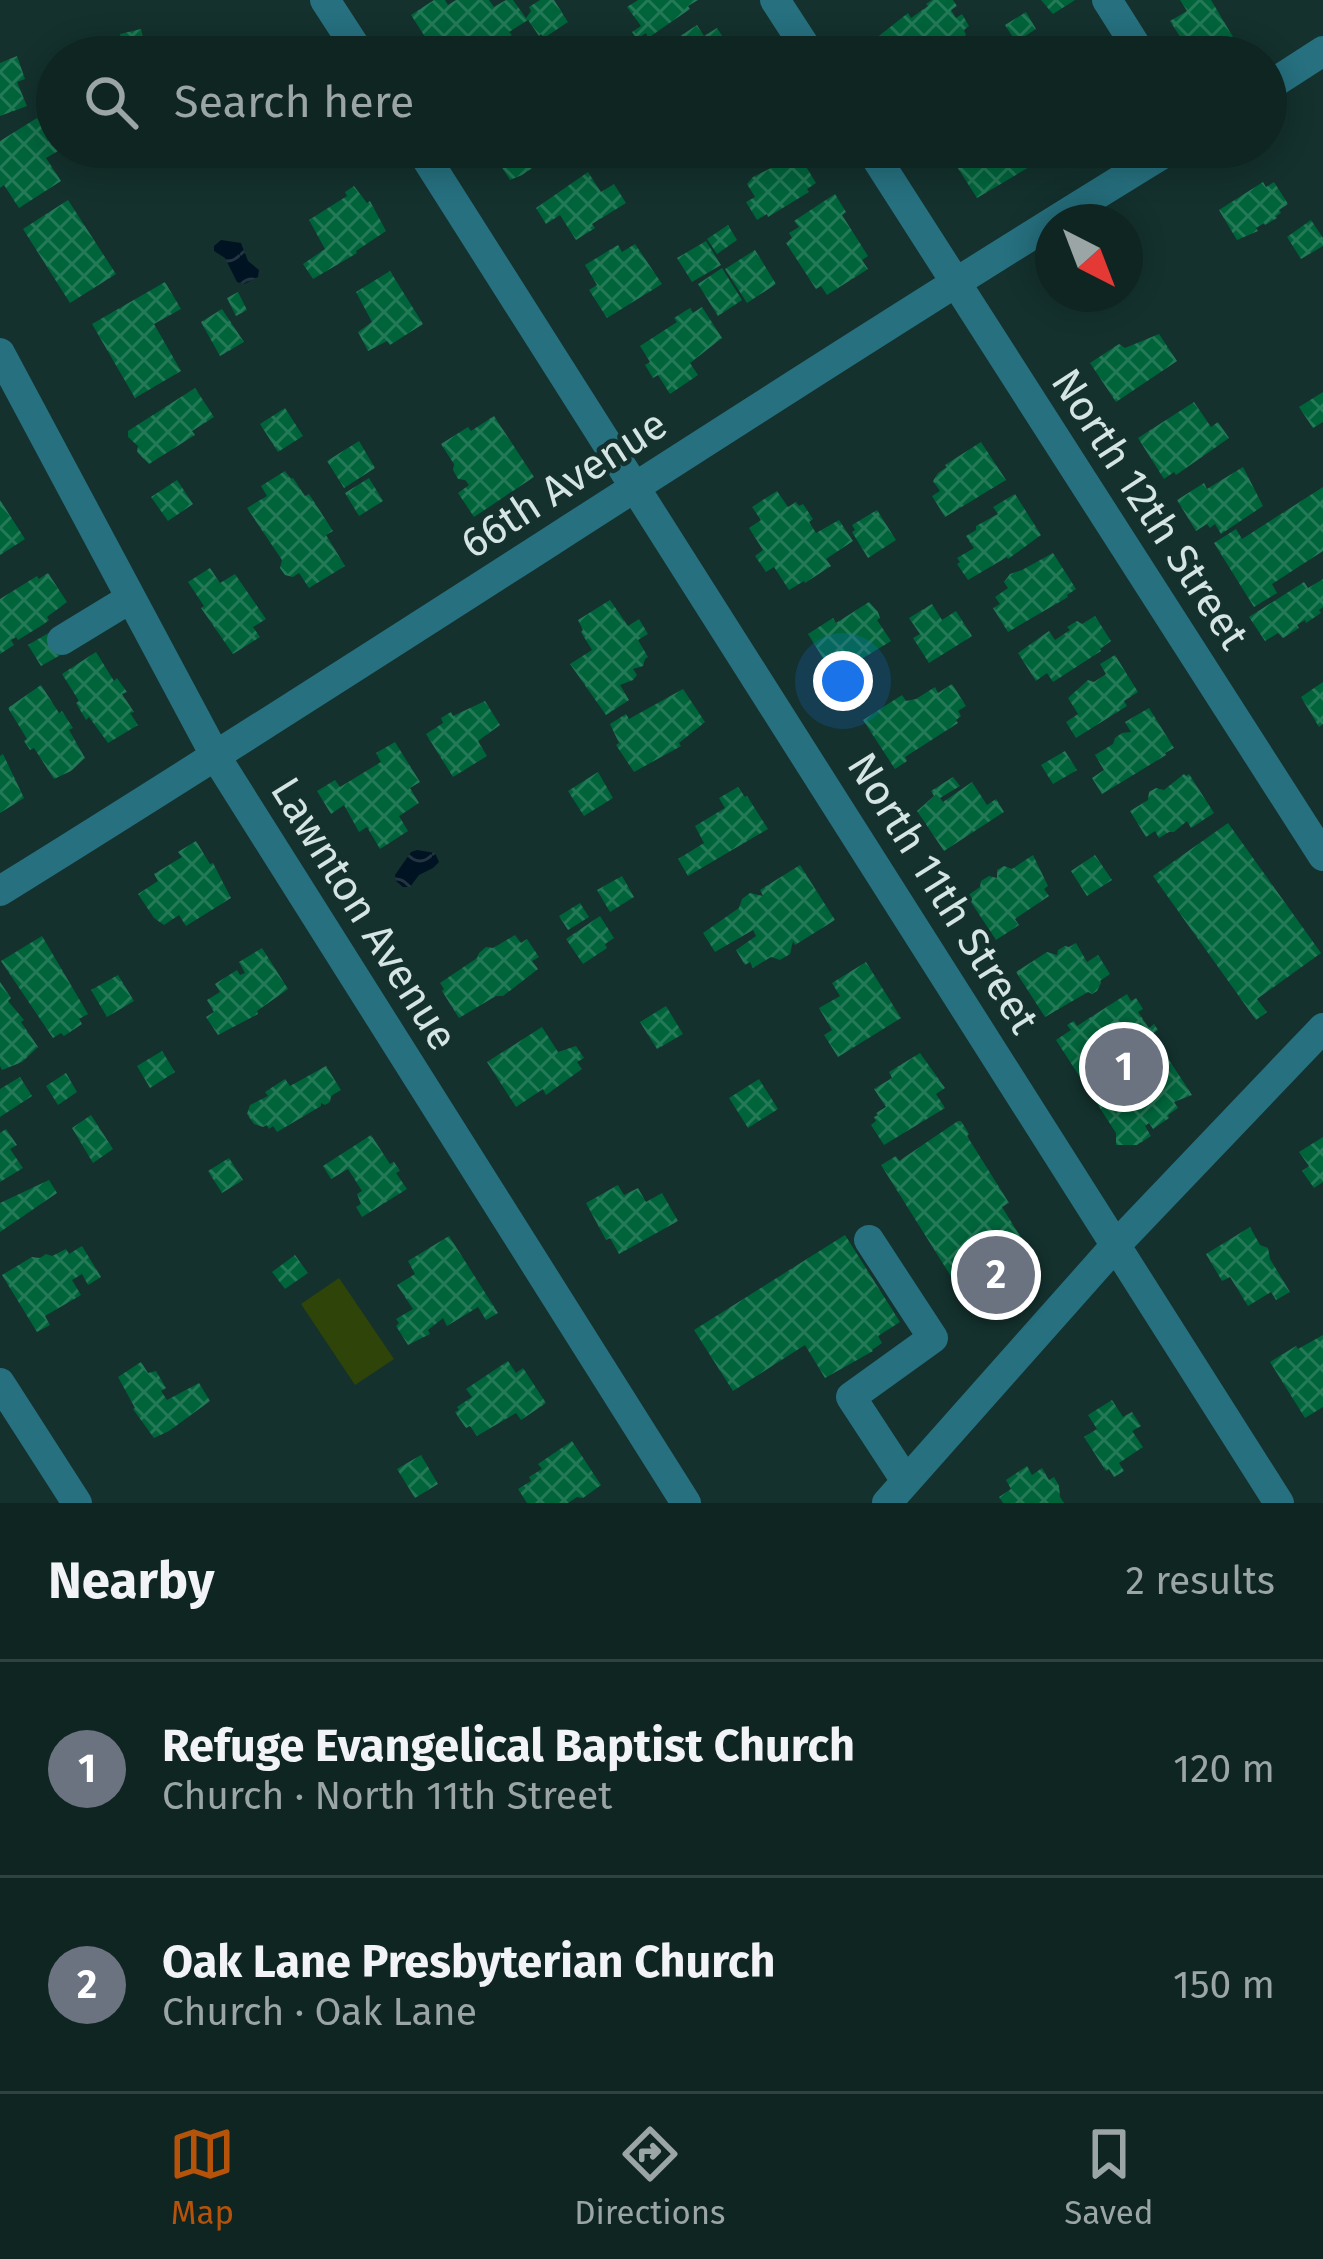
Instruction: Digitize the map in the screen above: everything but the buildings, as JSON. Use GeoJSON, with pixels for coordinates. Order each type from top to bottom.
{"type":"FeatureCollection","features":[{"type":"Feature","properties":{"kind":"street"},"geometry":{"type":"LineString","coordinates":[[326,0],[349,36]]}},
{"type":"Feature","properties":{"kind":"street"},"geometry":{"type":"LineString","coordinates":[[776,0],[799,36]]}},
{"type":"Feature","properties":{"kind":"street"},"geometry":{"type":"LineString","coordinates":[[1107,0],[1130,36]]}},
{"type":"Feature","properties":{"kind":"street"},"geometry":{"type":"LineString","coordinates":[[1287,74],[1323,51]]}},
{"type":"Feature","properties":{"kind":"street","name":"North 11th Street"},"geometry":{"type":"LineString","coordinates":[[432,168],[1279,1503]]}},
{"type":"Feature","properties":{"kind":"street","name":"North 12th Street"},"geometry":{"type":"LineString","coordinates":[[882,168],[1323,856]]}},
{"type":"Feature","properties":{"kind":"street","name":"66th Avenue"},"geometry":{"type":"LineString","coordinates":[[0,891],[1140,168]]}},
{"type":"Feature","properties":{"kind":"street","name":"Lawnton Avenue"},"geometry":{"type":"LineString","coordinates":[[0,353],[216,757],[686,1503]]}},
{"type":"Feature","properties":{"kind":"street"},"geometry":{"type":"LineString","coordinates":[[62,640],[130,598]]}},
{"type":"Feature","properties":{"kind":"street"},"geometry":{"type":"LineString","coordinates":[[869,1240],[933,1338],[851,1397],[897,1492],[1116,1245],[1323,1028]]}},
{"type":"Feature","properties":{"kind":"street"},"geometry":{"type":"LineString","coordinates":[[0,1383],[77,1503]]}},
{"type":"Feature","properties":{"kind":"green space"},"geometry":{"type":"Polygon","coordinates":[[[339,1278],[394,1359],[355,1385],[301,1304],[339,1278]]]}},
{"type":"Feature","properties":{"kind":"water"},"geometry":{"type":"Polygon","coordinates":[[[221,240],[241,243],[248,261],[259,270],[258,277],[237,282],[225,258],[214,251],[221,240]]]}},
{"type":"Feature","properties":{"kind":"water"},"geometry":{"type":"Polygon","coordinates":[[[417,850],[435,853],[439,862],[410,887],[403,887],[395,875],[417,850]]]}},
{"type":"Feature","properties":{"kind":"place","name":"Refuge Evangelical Baptist Church"},"geometry":{"type":"Point","coordinates":[1124,1067]}},
{"type":"Feature","properties":{"kind":"place","name":"Oak Lane Presbyterian Church"},"geometry":{"type":"Point","coordinates":[996,1275]}}]}
